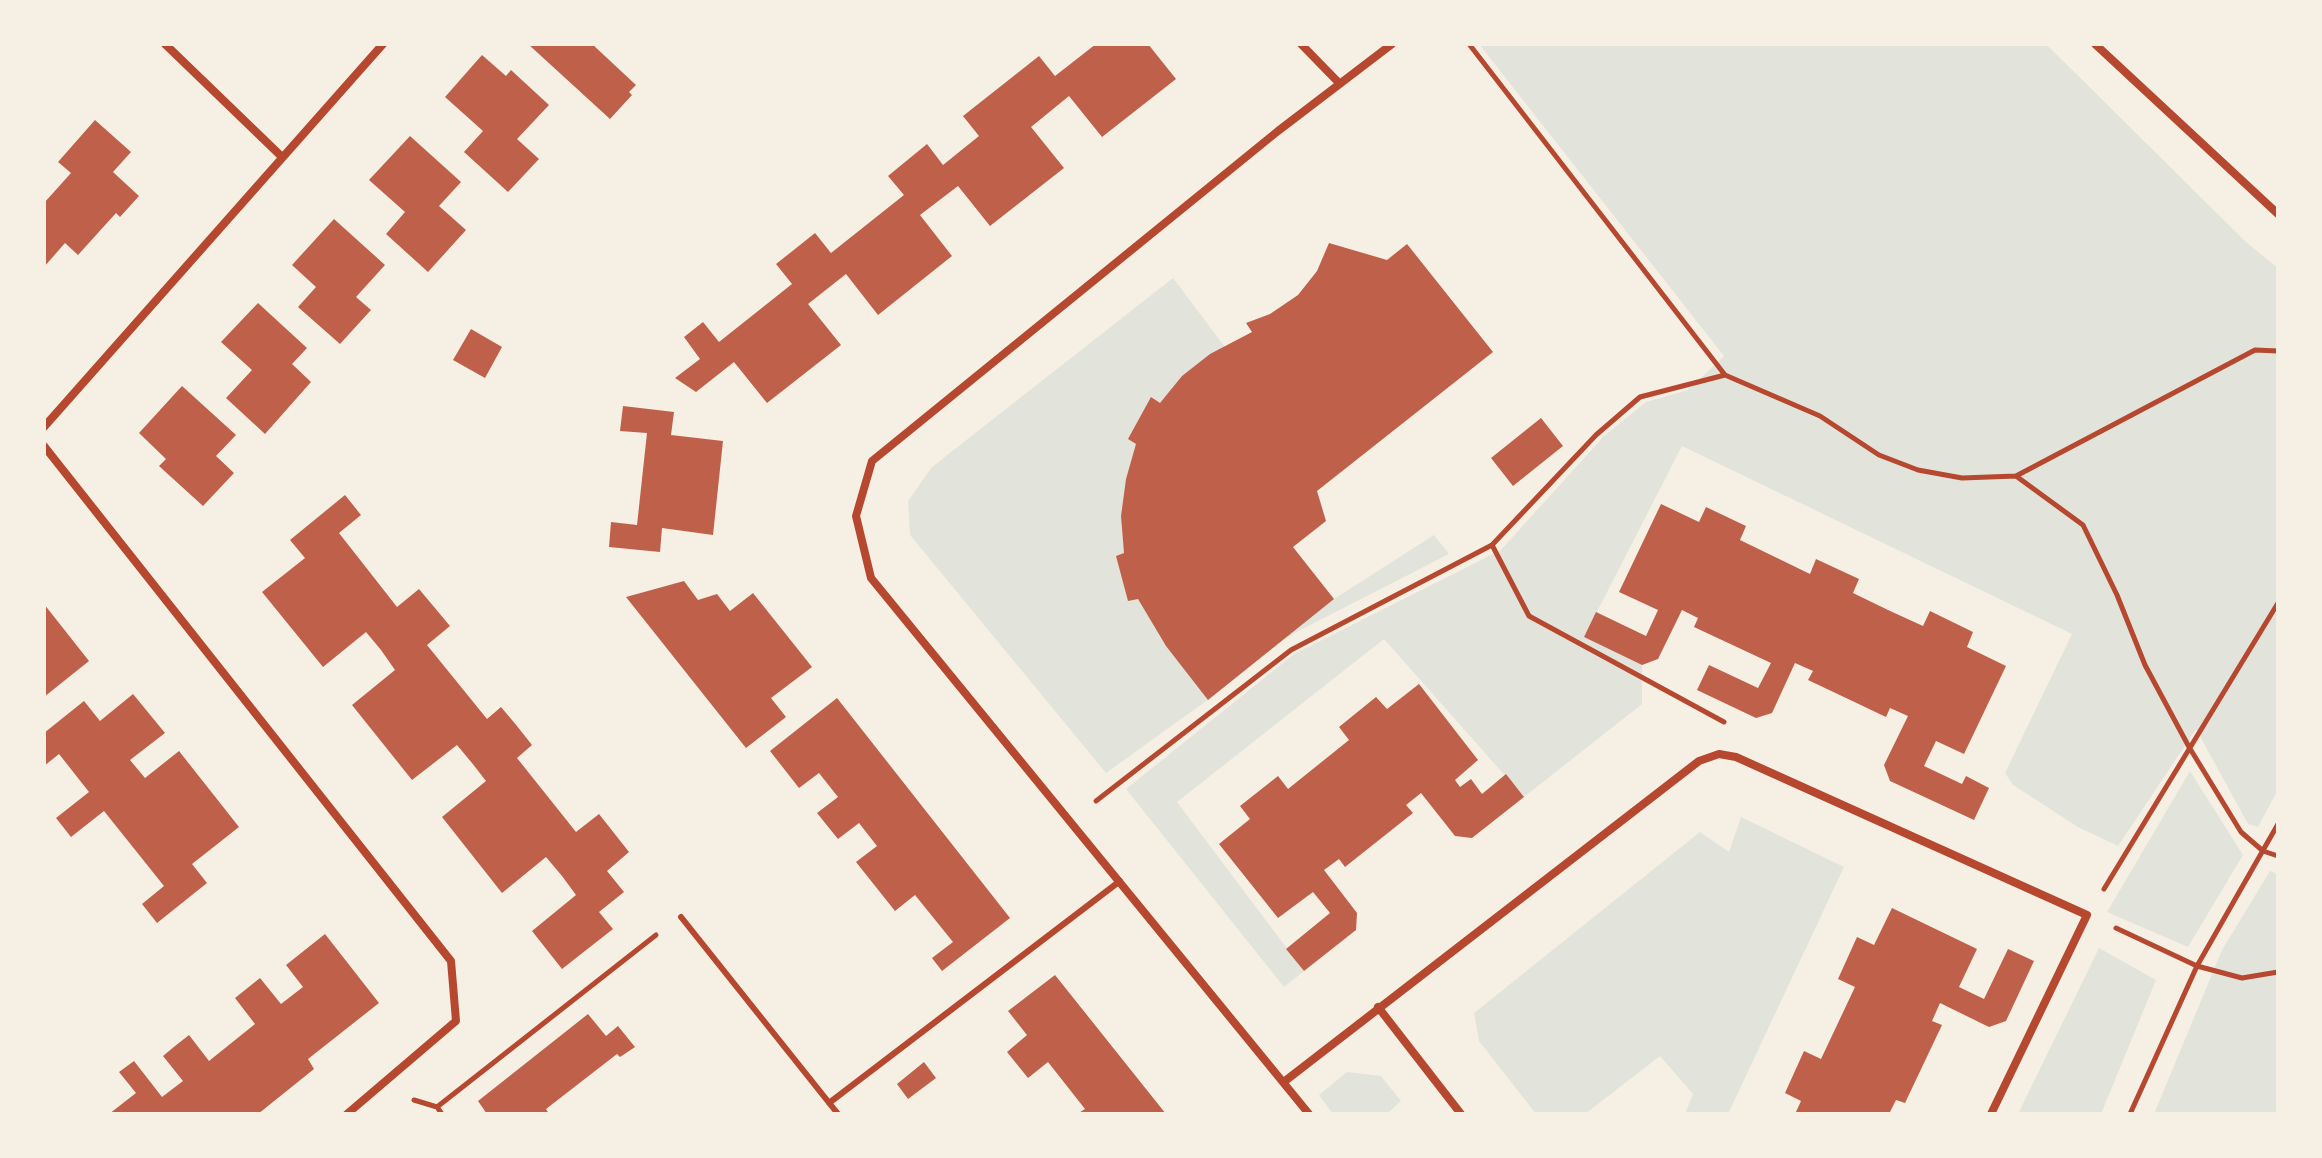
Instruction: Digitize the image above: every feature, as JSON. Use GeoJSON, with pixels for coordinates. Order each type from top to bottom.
{"type":"FeatureCollection","features":[{"type":"Feature","properties":{"kind":"street"},"geometry":{"type":"LineString","coordinates":[[165,44],[281,156]]}},
{"type":"Feature","properties":{"kind":"street"},"geometry":{"type":"LineString","coordinates":[[44,427],[383,44]]}},
{"type":"Feature","properties":{"kind":"street"},"geometry":{"type":"LineString","coordinates":[[1301,44],[1340,84]]}},
{"type":"Feature","properties":{"kind":"street"},"geometry":{"type":"LineString","coordinates":[[1309,1114],[871,578],[856,516],[872,461],[1392,44]]}},
{"type":"Feature","properties":{"kind":"street"},"geometry":{"type":"LineString","coordinates":[[2095,44],[2278,214]]}},
{"type":"Feature","properties":{"kind":"street"},"geometry":{"type":"LineString","coordinates":[[44,446],[451,961],[456,1021],[347,1114]]}},
{"type":"Feature","properties":{"kind":"street"},"geometry":{"type":"LineString","coordinates":[[1285,1081],[1699,761],[1719,754],[1736,757],[2087,915],[1991,1114]]}},
{"type":"Feature","properties":{"kind":"street"},"geometry":{"type":"LineString","coordinates":[[1378,1007],[1461,1114]]}},
{"type":"Feature","properties":{"kind":"lane"},"geometry":{"type":"LineString","coordinates":[[829,1103],[1120,881]]}},
{"type":"Feature","properties":{"kind":"lane"},"geometry":{"type":"LineString","coordinates":[[681,917],[838,1114]]}},
{"type":"Feature","properties":{"kind":"path"},"geometry":{"type":"LineString","coordinates":[[1469,44],[1725,375],[1820,416],[1879,455],[1918,470],[1962,478],[2016,476],[2255,350],[2278,351]]}},
{"type":"Feature","properties":{"kind":"path"},"geometry":{"type":"LineString","coordinates":[[1071,820],[1291,650],[1492,545],[1596,435],[1640,397],[1725,375]]}},
{"type":"Feature","properties":{"kind":"path"},"geometry":{"type":"LineString","coordinates":[[2016,476],[2083,525],[2117,595],[2145,665],[2189,747],[2241,832],[2263,851],[2278,856]]}},
{"type":"Feature","properties":{"kind":"path"},"geometry":{"type":"LineString","coordinates":[[1492,545],[1529,616],[1724,719],[1719,754]]}},
{"type":"Feature","properties":{"kind":"path"},"geometry":{"type":"LineString","coordinates":[[2278,603],[2087,915],[2197,966],[2242,978],[2278,972]]}},
{"type":"Feature","properties":{"kind":"path"},"geometry":{"type":"LineString","coordinates":[[2130,1114],[2197,966],[2278,824]]}},
{"type":"Feature","properties":{"kind":"path"},"geometry":{"type":"LineString","coordinates":[[437,1107],[681,917]]}},
{"type":"Feature","properties":{"kind":"shaded area"},"geometry":{"type":"Polygon","coordinates":[[[1479,44],[2046,44],[2247,243],[2278,268],[2278,790],[2258,827],[2248,824],[2196,729],[2118,846],[2078,827],[2013,785],[2005,773],[2072,634],[1682,446],[1584,637],[1642,665],[1642,704],[1524,797],[1384,639],[1177,802],[1304,971],[1284,987],[1126,789],[1294,654],[1501,550],[1604,436],[1646,402],[1688,390],[1724,356],[1479,44]]]}},
{"type":"Feature","properties":{"kind":"shaded area"},"geometry":{"type":"Polygon","coordinates":[[[1173,278],[1228,351],[1209,699],[1106,773],[910,535],[908,501],[932,467],[1173,278]]]}},
{"type":"Feature","properties":{"kind":"shaded area"},"geometry":{"type":"Polygon","coordinates":[[[1434,535],[1449,554],[1283,639],[1323,606],[1434,535]]]}},
{"type":"Feature","properties":{"kind":"shaded area"},"geometry":{"type":"Polygon","coordinates":[[[2190,771],[2243,855],[2188,947],[2107,912],[2190,771]]]}},
{"type":"Feature","properties":{"kind":"shaded area"},"geometry":{"type":"Polygon","coordinates":[[[1741,817],[1844,867],[1728,1114],[1685,1114],[1693,1094],[1660,1056],[1585,1114],[1536,1114],[1479,1041],[1474,1013],[1700,832],[1729,852],[1741,817]]]}},
{"type":"Feature","properties":{"kind":"shaded area"},"geometry":{"type":"Polygon","coordinates":[[[2270,871],[2278,874],[2278,1114],[2154,1114],[2222,950],[2270,871]]]}},
{"type":"Feature","properties":{"kind":"shaded area"},"geometry":{"type":"Polygon","coordinates":[[[2099,948],[2156,980],[2101,1114],[2018,1114],[2099,948]]]}},
{"type":"Feature","properties":{"kind":"shaded area"},"geometry":{"type":"Polygon","coordinates":[[[1347,1072],[1381,1076],[1401,1101],[1387,1114],[1333,1114],[1319,1095],[1347,1072]]]}},
{"type":"Feature","properties":{"kind":"building"},"geometry":{"type":"Polygon","coordinates":[[[528,44],[592,44],[636,85],[629,92],[632,95],[610,119],[528,44]]]}},
{"type":"Feature","properties":{"kind":"building"},"geometry":{"type":"Polygon","coordinates":[[[1096,44],[1148,44],[1176,79],[1102,137],[1069,96],[1031,127],[1064,168],[990,226],[958,186],[920,215],[952,256],[878,315],[846,274],[808,304],[841,345],[767,403],[734,362],[696,392],[675,378],[700,359],[684,337],[703,322],[719,342],[792,284],[776,264],[815,233],[831,253],[904,195],[888,176],[927,144],[943,165],[979,136],[963,116],[1039,56],[1055,76],[1096,44]]]}},
{"type":"Feature","properties":{"kind":"building"},"geometry":{"type":"Polygon","coordinates":[[[482,55],[506,76],[511,70],[549,105],[517,139],[539,159],[508,192],[464,152],[483,131],[445,97],[482,55]]]}},
{"type":"Feature","properties":{"kind":"building"},"geometry":{"type":"Polygon","coordinates":[[[95,120],[131,152],[113,172],[139,196],[120,217],[116,213],[78,255],[65,243],[44,267],[44,203],[71,173],[58,162],[95,120]]]}},
{"type":"Feature","properties":{"kind":"building"},"geometry":{"type":"Polygon","coordinates":[[[410,136],[461,182],[439,206],[466,230],[428,272],[386,234],[405,212],[369,180],[410,136]]]}},
{"type":"Feature","properties":{"kind":"building"},"geometry":{"type":"Polygon","coordinates":[[[334,219],[385,265],[356,297],[371,310],[340,344],[298,307],[316,287],[292,265],[334,219]]]}},
{"type":"Feature","properties":{"kind":"building"},"geometry":{"type":"Polygon","coordinates":[[[1329,243],[1387,260],[1407,244],[1493,352],[1317,491],[1326,521],[1293,547],[1334,599],[1208,700],[1166,646],[1138,599],[1128,601],[1116,556],[1124,553],[1121,516],[1126,479],[1136,444],[1128,439],[1151,397],[1160,403],[1182,376],[1210,354],[1252,332],[1246,323],[1270,314],[1298,295],[1317,271],[1329,243]]]}},
{"type":"Feature","properties":{"kind":"building"},"geometry":{"type":"Polygon","coordinates":[[[258,303],[307,348],[292,364],[311,382],[265,434],[226,398],[252,370],[221,342],[258,303]]]}},
{"type":"Feature","properties":{"kind":"building"},"geometry":{"type":"Polygon","coordinates":[[[471,329],[502,347],[485,378],[453,360],[471,329]]]}},
{"type":"Feature","properties":{"kind":"building"},"geometry":{"type":"Polygon","coordinates":[[[182,386],[236,435],[216,456],[234,473],[203,506],[159,466],[166,459],[139,433],[182,386]]]}},
{"type":"Feature","properties":{"kind":"building"},"geometry":{"type":"Polygon","coordinates":[[[623,406],[674,412],[671,435],[723,441],[713,535],[662,528],[660,552],[609,547],[611,522],[637,525],[647,433],[620,431],[623,406]]]}},
{"type":"Feature","properties":{"kind":"building"},"geometry":{"type":"Polygon","coordinates":[[[1541,418],[1563,446],[1513,486],[1491,458],[1541,418]]]}},
{"type":"Feature","properties":{"kind":"building"},"geometry":{"type":"Polygon","coordinates":[[[345,495],[361,515],[339,533],[397,607],[419,589],[450,626],[427,645],[487,719],[501,707],[517,726],[532,745],[517,758],[576,832],[599,814],[629,852],[607,871],[624,892],[599,912],[613,929],[562,969],[532,931],[576,895],[562,876],[546,857],[502,893],[442,817],[486,781],[472,763],[457,745],[412,780],[352,705],[395,670],[381,650],[366,632],[323,667],[262,592],[305,558],[290,540],[345,495]]]}},
{"type":"Feature","properties":{"kind":"building"},"geometry":{"type":"Polygon","coordinates":[[[1661,504],[1699,522],[1706,507],[1746,526],[1740,540],[1810,574],[1816,559],[1859,579],[1853,593],[1888,610],[1923,626],[1930,611],[1973,632],[1967,647],[2006,666],[1964,754],[1936,741],[1924,766],[1962,784],[1966,776],[1989,788],[1974,820],[1890,781],[1884,765],[1908,716],[1890,708],[1886,717],[1808,680],[1813,671],[1795,663],[1772,713],[1756,718],[1697,690],[1709,665],[1758,688],[1771,663],[1694,627],[1698,618],[1682,610],[1658,659],[1642,665],[1584,637],[1596,612],[1646,636],[1658,610],[1619,592],[1661,504]]]}},
{"type":"Feature","properties":{"kind":"building"},"geometry":{"type":"Polygon","coordinates":[[[684,581],[698,600],[717,594],[730,611],[753,593],[812,667],[771,698],[786,717],[746,748],[626,597],[684,581]]]}},
{"type":"Feature","properties":{"kind":"building"},"geometry":{"type":"Polygon","coordinates":[[[44,604],[89,661],[44,697],[44,604]]]}},
{"type":"Feature","properties":{"kind":"building"},"geometry":{"type":"Polygon","coordinates":[[[1419,684],[1478,760],[1455,780],[1460,787],[1471,779],[1482,794],[1506,774],[1524,797],[1472,838],[1455,836],[1421,793],[1406,805],[1413,813],[1345,867],[1339,859],[1324,870],[1357,913],[1356,930],[1304,971],[1286,949],[1330,913],[1313,892],[1278,918],[1219,844],[1250,819],[1240,806],[1278,776],[1288,789],[1349,740],[1339,727],[1376,697],[1387,709],[1419,684]]]}},
{"type":"Feature","properties":{"kind":"building"},"geometry":{"type":"Polygon","coordinates":[[[133,694],[165,733],[130,760],[145,778],[179,751],[239,827],[192,864],[207,883],[157,923],[142,904],[164,886],[104,811],[71,837],[56,818],[89,792],[59,754],[44,766],[44,733],[84,701],[100,721],[133,694]]]}},
{"type":"Feature","properties":{"kind":"building"},"geometry":{"type":"Polygon","coordinates":[[[837,698],[1010,918],[942,971],[932,958],[953,942],[915,895],[895,911],[856,862],[877,846],[859,823],[838,839],[817,813],[838,797],[819,773],[799,788],[770,751],[837,698]]]}},
{"type":"Feature","properties":{"kind":"building"},"geometry":{"type":"Polygon","coordinates":[[[1892,908],[1977,949],[1959,987],[1984,999],[2008,949],[2034,961],[2006,1021],[1989,1027],[1940,1003],[1932,1021],[1942,1025],[1905,1103],[1896,1100],[1889,1114],[1795,1114],[1801,1101],[1785,1093],[1804,1051],[1821,1059],[1855,987],[1838,979],[1857,937],[1874,945],[1892,908]]]}},
{"type":"Feature","properties":{"kind":"building"},"geometry":{"type":"Polygon","coordinates":[[[325,934],[379,1003],[308,1059],[314,1069],[258,1114],[109,1114],[136,1093],[119,1072],[134,1061],[162,1097],[183,1081],[163,1056],[189,1035],[209,1061],[255,1024],[235,998],[260,978],[281,1004],[303,987],[286,965],[325,934]]]}},
{"type":"Feature","properties":{"kind":"building"},"geometry":{"type":"Polygon","coordinates":[[[1055,975],[1166,1114],[1077,1114],[1085,1109],[1048,1062],[1028,1078],[1007,1052],[1027,1035],[1008,1011],[1055,975]]]}},
{"type":"Feature","properties":{"kind":"building"},"geometry":{"type":"Polygon","coordinates":[[[588,1014],[606,1036],[618,1026],[635,1047],[620,1057],[617,1054],[546,1109],[549,1114],[487,1114],[478,1101],[588,1014]]]}},
{"type":"Feature","properties":{"kind":"building"},"geometry":{"type":"Polygon","coordinates":[[[924,1062],[936,1078],[908,1099],[897,1084],[924,1062]]]}}]}
